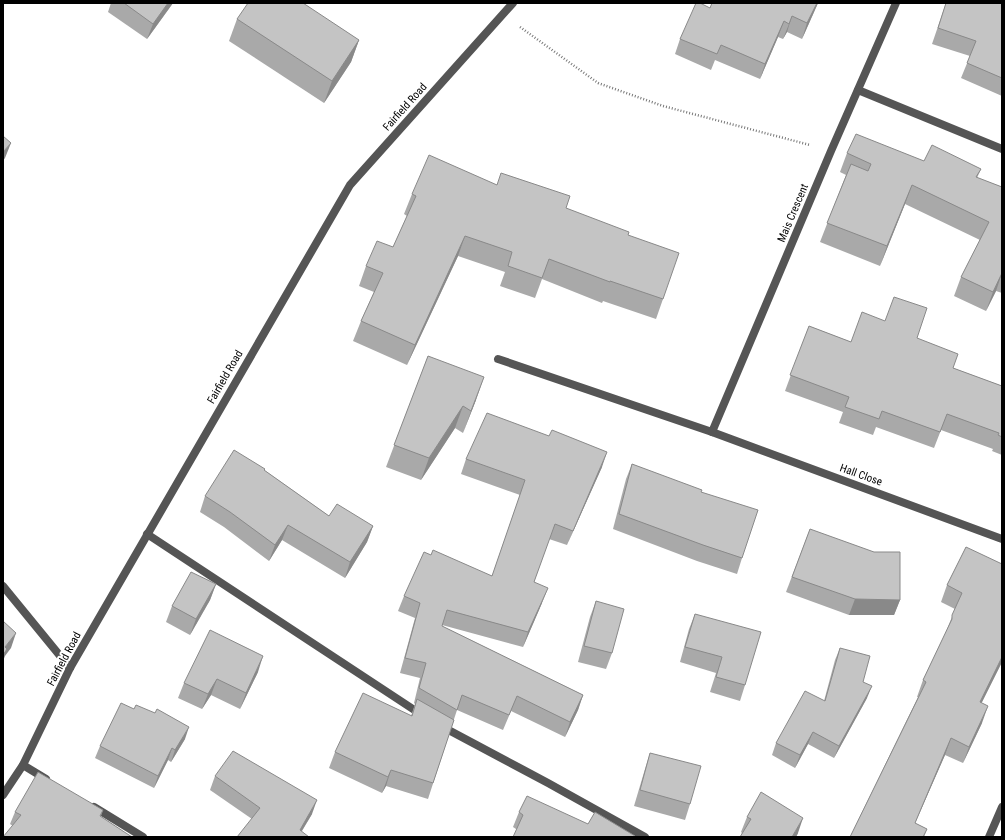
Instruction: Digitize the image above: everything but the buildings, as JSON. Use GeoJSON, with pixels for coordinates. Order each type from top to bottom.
{"type":"FeatureCollection","features":[{"type":"Feature","properties":{"kind":"street","name":"Fairfield Road"},"geometry":{"type":"LineString","coordinates":[[3,795],[23,765],[70,668],[350,185],[513,3]]}},
{"type":"Feature","properties":{"kind":"street","name":"Mais Crescent"},"geometry":{"type":"LineString","coordinates":[[712,432],[896,3]]}},
{"type":"Feature","properties":{"kind":"street"},"geometry":{"type":"LineString","coordinates":[[858,90],[1002,150]]}},
{"type":"Feature","properties":{"kind":"street","name":"Hall Close"},"geometry":{"type":"LineString","coordinates":[[498,359],[712,432],[1002,539]]}},
{"type":"Feature","properties":{"kind":"street"},"geometry":{"type":"LineString","coordinates":[[147,534],[423,716],[645,837]]}},
{"type":"Feature","properties":{"kind":"street"},"geometry":{"type":"LineString","coordinates":[[3,586],[70,668]]}},
{"type":"Feature","properties":{"kind":"street"},"geometry":{"type":"LineString","coordinates":[[23,765],[56,785]]}},
{"type":"Feature","properties":{"kind":"street"},"geometry":{"type":"LineString","coordinates":[[90,805],[143,837]]}},
{"type":"Feature","properties":{"kind":"street"},"geometry":{"type":"LineString","coordinates":[[989,837],[1002,807]]}},
{"type":"Feature","properties":{"kind":"path"},"geometry":{"type":"LineString","coordinates":[[503,15],[598,82],[664,106],[832,151]]}}]}
